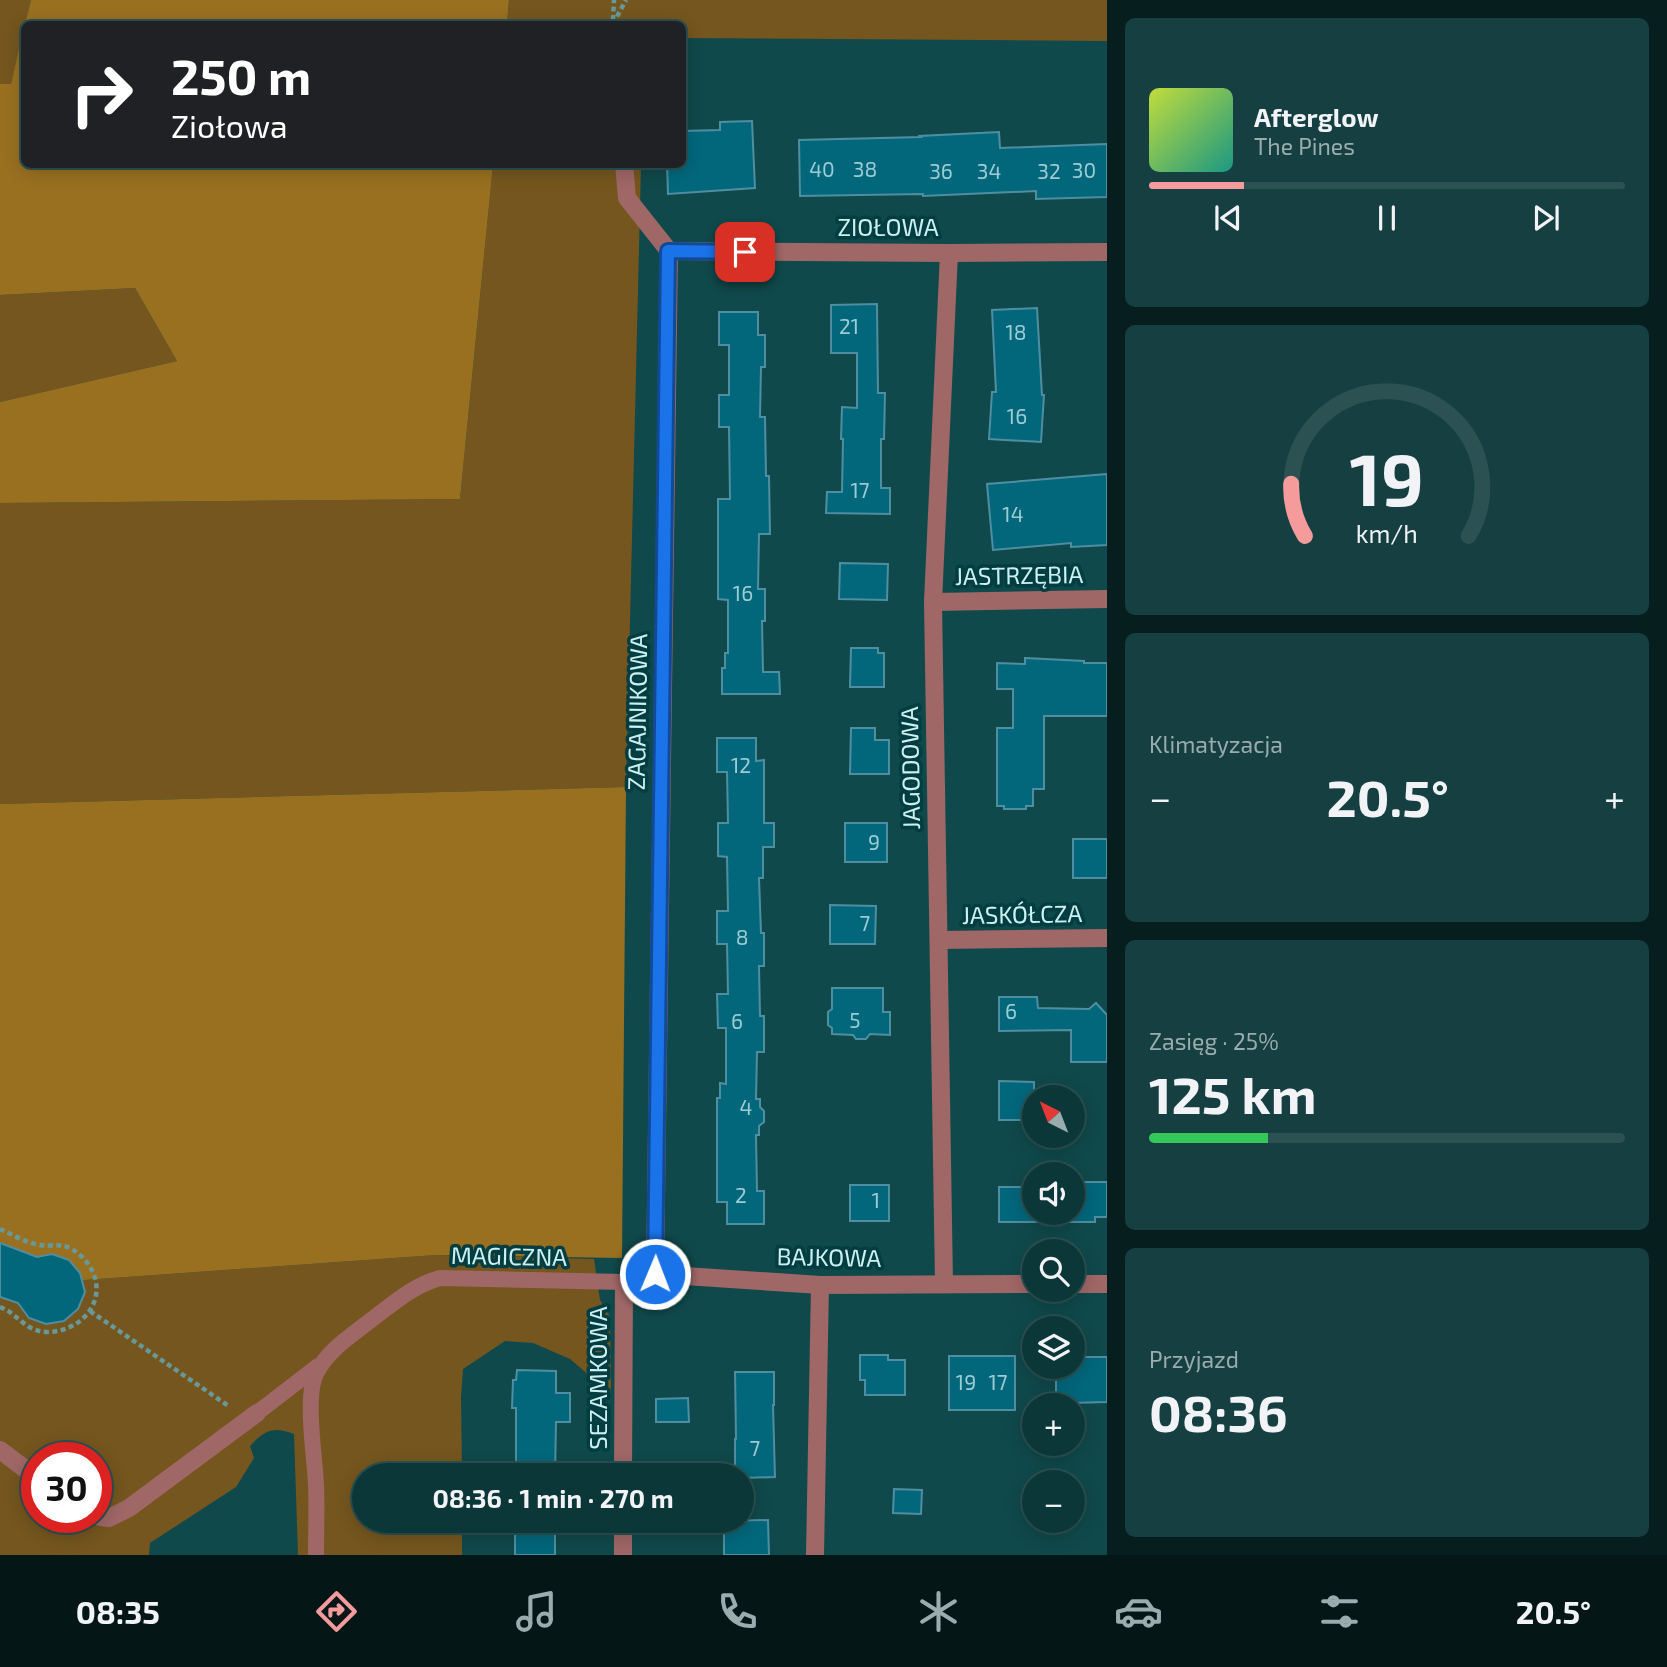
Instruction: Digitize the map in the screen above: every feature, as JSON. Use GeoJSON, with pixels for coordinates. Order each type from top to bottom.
{"type":"FeatureCollection","features":[{"type":"Feature","properties":{"kind":"street"},"geometry":{"type":"LineString","coordinates":[[624,168],[627,198],[668,251]]}},
{"type":"Feature","properties":{"kind":"street","name":"ZIOŁOWA"},"geometry":{"type":"LineString","coordinates":[[668,251],[1107,252]]}},
{"type":"Feature","properties":{"kind":"street","name":"ZAGAJNIKOWA"},"geometry":{"type":"LineString","coordinates":[[655,1274],[668,251]]}},
{"type":"Feature","properties":{"kind":"street","name":"JAGODOWA"},"geometry":{"type":"LineString","coordinates":[[944,1283],[933,602],[949,253]]}},
{"type":"Feature","properties":{"kind":"street","name":"JASTRZĘBIA"},"geometry":{"type":"LineString","coordinates":[[933,602],[1107,599]]}},
{"type":"Feature","properties":{"kind":"street","name":"JASKÓŁCZA"},"geometry":{"type":"LineString","coordinates":[[939,940],[1107,938]]}},
{"type":"Feature","properties":{"kind":"street","name":"BAJKOWA"},"geometry":{"type":"LineString","coordinates":[[624,1282],[655,1274],[820,1284],[1022,1284]]}},
{"type":"Feature","properties":{"kind":"street","name":"SEZAMKOWA"},"geometry":{"type":"LineString","coordinates":[[623,1463],[624,1282]]}},
{"type":"Feature","properties":{"kind":"street"},"geometry":{"type":"LineString","coordinates":[[815,1555],[820,1284]]}},
{"type":"Feature","properties":{"kind":"street"},"geometry":{"type":"LineString","coordinates":[[1085,1284],[1107,1284]]}},
{"type":"Feature","properties":{"kind":"street"},"geometry":{"type":"LineString","coordinates":[[112,1516],[129,1508],[253,1416]]}},
{"type":"Feature","properties":{"kind":"street"},"geometry":{"type":"LineString","coordinates":[[0,1450],[21,1466]]}},
{"type":"Feature","properties":{"kind":"street"},"geometry":{"type":"LineString","coordinates":[[623,1533],[623,1555]]}},
{"type":"Feature","properties":{"kind":"lane","name":"MAGICZNA"},"geometry":{"type":"LineString","coordinates":[[316,1555],[312,1395],[314,1375],[342,1343],[396,1299],[412,1289],[440,1279],[624,1282]]}},
{"type":"Feature","properties":{"kind":"lane"},"geometry":{"type":"LineString","coordinates":[[253,1416],[323,1362]]}},
{"type":"Feature","properties":{"kind":"path"},"geometry":{"type":"LineString","coordinates":[[613,21],[614,0]]}},
{"type":"Feature","properties":{"kind":"path"},"geometry":{"type":"LineString","coordinates":[[614,21],[625,0]]}},
{"type":"Feature","properties":{"kind":"path"},"geometry":{"type":"LineString","coordinates":[[0,1229],[35,1245],[65,1245],[81,1256],[91,1270],[96,1286],[95,1303],[90,1311],[69,1329],[44,1332],[23,1324],[8,1310],[0,1307]]}},
{"type":"Feature","properties":{"kind":"path"},"geometry":{"type":"LineString","coordinates":[[90,1311],[253,1416]]}},
{"type":"Feature","properties":{"kind":"shaded area"},"geometry":{"type":"Polygon","coordinates":[[[0,0],[31,0],[26,21],[21,21],[21,42],[11,84],[0,84],[0,0]]]}},
{"type":"Feature","properties":{"kind":"shaded area"},"geometry":{"type":"Polygon","coordinates":[[[31,0],[509,0],[507,21],[26,21],[31,0]]]}},
{"type":"Feature","properties":{"kind":"shaded area"},"geometry":{"type":"Polygon","coordinates":[[[509,0],[1107,0],[1107,41],[686,38],[686,21],[507,21],[509,0]]]}},
{"type":"Feature","properties":{"kind":"shaded area"},"geometry":{"type":"Polygon","coordinates":[[[21,39],[21,168],[493,168],[460,499],[0,503],[0,402],[177,361],[135,288],[0,295],[0,84],[11,84],[21,39]]]}},
{"type":"Feature","properties":{"kind":"shaded area"},"geometry":{"type":"Polygon","coordinates":[[[493,168],[641,168],[626,787],[0,804],[0,503],[460,499],[493,168]]]}},
{"type":"Feature","properties":{"kind":"shaded area"},"geometry":{"type":"Polygon","coordinates":[[[135,288],[177,361],[0,402],[0,295],[135,288]]]}},
{"type":"Feature","properties":{"kind":"shaded area"},"geometry":{"type":"Polygon","coordinates":[[[626,787],[622,1258],[436,1255],[0,1286],[0,804],[626,787]]]}},
{"type":"Feature","properties":{"kind":"shaded area"},"geometry":{"type":"Polygon","coordinates":[[[436,1255],[594,1259],[600,1300],[610,1317],[611,1394],[570,1359],[533,1343],[505,1341],[463,1369],[462,1463],[352,1463],[352,1533],[462,1533],[462,1555],[298,1555],[294,1434],[275,1430],[260,1436],[250,1446],[254,1458],[236,1487],[150,1543],[149,1555],[0,1555],[0,1286],[436,1255]]]}},
{"type":"Feature","properties":{"kind":"building"},"geometry":{"type":"Polygon","coordinates":[[[752,121],[755,188],[668,194],[667,168],[686,168],[686,131],[720,130],[720,122],[752,121]]]}},
{"type":"Feature","properties":{"kind":"building"},"geometry":{"type":"Polygon","coordinates":[[[999,132],[1000,148],[1107,144],[1107,197],[1036,199],[1036,191],[923,196],[800,196],[799,140],[999,132]]]}},
{"type":"Feature","properties":{"kind":"building"},"geometry":{"type":"Polygon","coordinates":[[[877,304],[878,393],[885,393],[881,488],[890,488],[890,514],[826,513],[827,492],[842,492],[842,407],[857,408],[857,353],[831,353],[831,305],[877,304]]]}},
{"type":"Feature","properties":{"kind":"building"},"geometry":{"type":"Polygon","coordinates":[[[1037,308],[1044,395],[1041,442],[989,439],[992,392],[996,392],[992,310],[1037,308]]]}},
{"type":"Feature","properties":{"kind":"building"},"geometry":{"type":"Polygon","coordinates":[[[719,312],[758,312],[758,335],[765,335],[760,417],[765,417],[770,534],[759,534],[758,589],[765,589],[765,621],[762,621],[763,672],[779,672],[780,694],[722,694],[722,668],[725,668],[725,653],[728,653],[728,600],[718,599],[718,499],[730,499],[729,427],[719,427],[719,395],[729,395],[729,345],[719,345],[719,312]]]}},
{"type":"Feature","properties":{"kind":"building"},"geometry":{"type":"Polygon","coordinates":[[[1107,474],[1107,545],[1071,547],[1071,543],[993,550],[987,484],[1107,474]]]}},
{"type":"Feature","properties":{"kind":"building"},"geometry":{"type":"Polygon","coordinates":[[[840,563],[888,564],[887,600],[839,599],[840,563]]]}},
{"type":"Feature","properties":{"kind":"building"},"geometry":{"type":"Polygon","coordinates":[[[851,648],[878,648],[878,653],[884,653],[884,687],[850,687],[851,648]]]}},
{"type":"Feature","properties":{"kind":"building"},"geometry":{"type":"Polygon","coordinates":[[[1025,658],[1107,663],[1107,716],[1044,716],[1044,789],[1033,789],[1033,806],[1026,806],[1026,809],[1004,809],[1004,806],[997,806],[997,728],[1013,728],[1013,689],[997,689],[997,663],[1025,664],[1025,658]]]}},
{"type":"Feature","properties":{"kind":"building"},"geometry":{"type":"Polygon","coordinates":[[[851,728],[875,728],[875,740],[889,740],[889,774],[850,774],[851,728]]]}},
{"type":"Feature","properties":{"kind":"building"},"geometry":{"type":"Polygon","coordinates":[[[717,738],[756,738],[756,761],[764,760],[764,823],[774,823],[774,847],[763,847],[763,878],[759,878],[761,933],[764,933],[764,966],[759,966],[764,1052],[757,1052],[756,1099],[760,1099],[764,1122],[759,1126],[759,1135],[756,1135],[757,1191],[764,1191],[764,1224],[727,1224],[727,1202],[717,1202],[717,1098],[720,1098],[720,1083],[726,1084],[726,1028],[718,1028],[717,994],[728,994],[727,944],[717,944],[717,911],[728,911],[727,857],[718,856],[718,823],[728,823],[727,772],[717,772],[717,738]]]}},
{"type":"Feature","properties":{"kind":"building"},"geometry":{"type":"Polygon","coordinates":[[[845,823],[887,823],[887,862],[845,862],[845,823]]]}},
{"type":"Feature","properties":{"kind":"building"},"geometry":{"type":"Polygon","coordinates":[[[1073,839],[1107,839],[1107,878],[1073,878],[1073,839]]]}},
{"type":"Feature","properties":{"kind":"building"},"geometry":{"type":"Polygon","coordinates":[[[830,905],[876,906],[875,944],[830,944],[830,905]]]}},
{"type":"Feature","properties":{"kind":"building"},"geometry":{"type":"Polygon","coordinates":[[[832,988],[883,988],[883,1012],[890,1012],[890,1035],[870,1034],[866,1039],[856,1039],[853,1035],[832,1034],[832,1028],[828,1025],[828,1012],[832,1009],[832,988]]]}},
{"type":"Feature","properties":{"kind":"building"},"geometry":{"type":"Polygon","coordinates":[[[999,997],[1037,997],[1038,1008],[1089,1009],[1096,1003],[1107,1015],[1107,1062],[1071,1062],[1071,1030],[999,1031],[999,997]]]}},
{"type":"Feature","properties":{"kind":"building"},"geometry":{"type":"Polygon","coordinates":[[[999,1081],[1034,1082],[1034,1085],[1022,1085],[1022,1120],[999,1120],[999,1081]]]}},
{"type":"Feature","properties":{"kind":"building"},"geometry":{"type":"Polygon","coordinates":[[[1085,1182],[1107,1182],[1107,1217],[1095,1217],[1095,1222],[1085,1222],[1085,1182]]]}},
{"type":"Feature","properties":{"kind":"building"},"geometry":{"type":"Polygon","coordinates":[[[850,1185],[889,1185],[889,1221],[850,1221],[850,1185]]]}},
{"type":"Feature","properties":{"kind":"building"},"geometry":{"type":"Polygon","coordinates":[[[999,1187],[1022,1187],[1022,1222],[999,1222],[999,1187]]]}},
{"type":"Feature","properties":{"kind":"building"},"geometry":{"type":"Polygon","coordinates":[[[0,1243],[37,1257],[52,1254],[69,1260],[80,1273],[85,1292],[78,1309],[64,1321],[46,1324],[29,1318],[18,1303],[0,1297],[0,1243]]]}},
{"type":"Feature","properties":{"kind":"building"},"geometry":{"type":"Polygon","coordinates":[[[860,1355],[888,1355],[888,1360],[905,1360],[905,1395],[865,1395],[865,1380],[860,1380],[860,1355]]]}},
{"type":"Feature","properties":{"kind":"building"},"geometry":{"type":"Polygon","coordinates":[[[949,1356],[1015,1356],[1015,1410],[949,1410],[949,1356]]]}},
{"type":"Feature","properties":{"kind":"building"},"geometry":{"type":"Polygon","coordinates":[[[1085,1357],[1107,1357],[1107,1402],[1085,1403],[1085,1393],[1056,1393],[1056,1379],[1085,1379],[1085,1357]]]}},
{"type":"Feature","properties":{"kind":"building"},"geometry":{"type":"Polygon","coordinates":[[[517,1370],[556,1371],[556,1393],[570,1393],[570,1422],[556,1422],[555,1463],[516,1463],[516,1408],[512,1408],[513,1380],[516,1380],[517,1370]]]}},
{"type":"Feature","properties":{"kind":"building"},"geometry":{"type":"Polygon","coordinates":[[[735,1372],[774,1372],[775,1477],[754,1478],[754,1463],[735,1463],[735,1372]]]}},
{"type":"Feature","properties":{"kind":"building"},"geometry":{"type":"Polygon","coordinates":[[[688,1398],[689,1422],[656,1422],[656,1399],[688,1398]]]}},
{"type":"Feature","properties":{"kind":"building"},"geometry":{"type":"Polygon","coordinates":[[[894,1489],[922,1490],[921,1514],[893,1513],[894,1489]]]}},
{"type":"Feature","properties":{"kind":"building"},"geometry":{"type":"Polygon","coordinates":[[[754,1520],[768,1520],[769,1555],[724,1555],[724,1533],[754,1533],[754,1520]]]}},
{"type":"Feature","properties":{"kind":"building"},"geometry":{"type":"Polygon","coordinates":[[[515,1533],[555,1533],[555,1555],[515,1555],[515,1533]]]}},
{"type":"Feature","properties":{"kind":"route"},"geometry":{"type":"LineString","coordinates":[[655,1274],[668,251],[745,252]]}}]}
